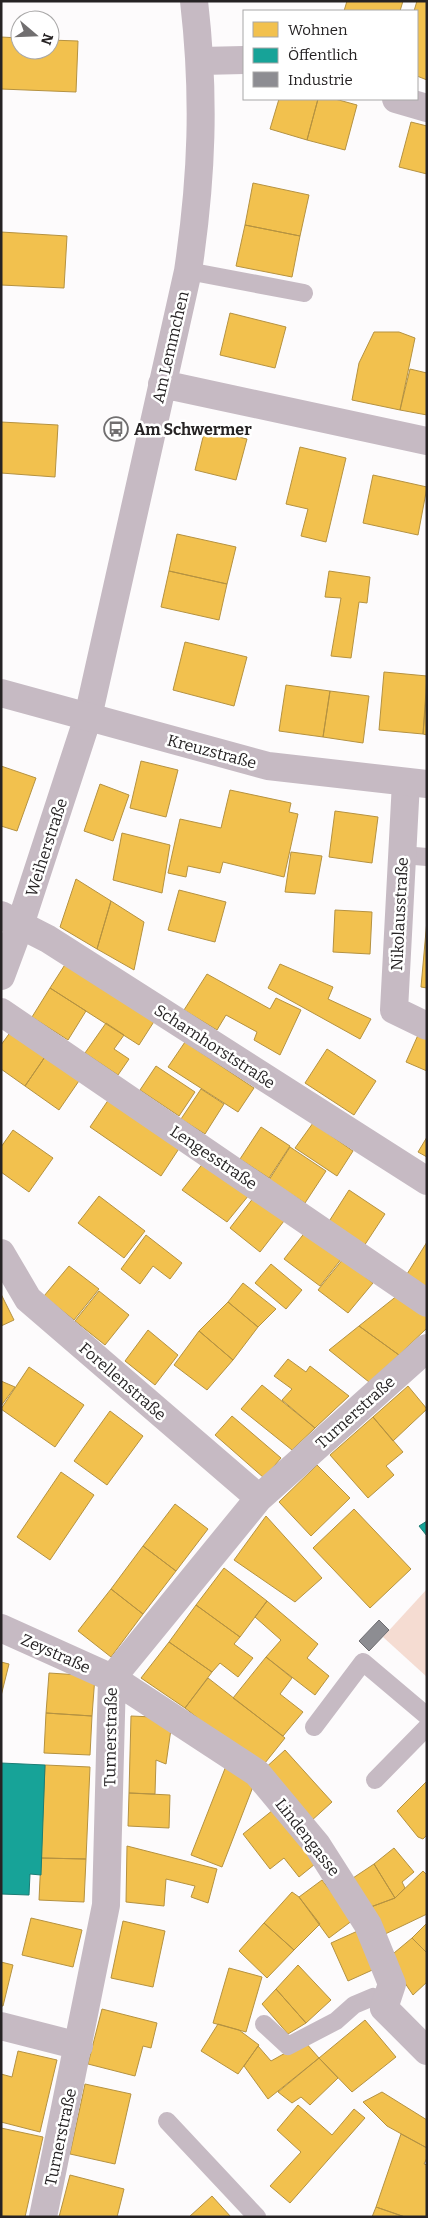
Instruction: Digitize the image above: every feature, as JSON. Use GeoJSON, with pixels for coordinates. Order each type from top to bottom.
{"type":"FeatureCollection","features":[{"type":"Feature","properties":{"kind":"street","name":"Am Lemmchen"},"geometry":{"type":"LineString","coordinates":[[88,717],[188,271],[198,205],[201,148],[201,61],[194,1]]}},
{"type":"Feature","properties":{"kind":"street"},"geometry":{"type":"LineString","coordinates":[[201,61],[243,60]]}},
{"type":"Feature","properties":{"kind":"street"},"geometry":{"type":"LineString","coordinates":[[399,100],[427,108]]}},
{"type":"Feature","properties":{"kind":"street"},"geometry":{"type":"LineString","coordinates":[[162,384],[427,441]]}},
{"type":"Feature","properties":{"kind":"street","name":"Kreuzstraße"},"geometry":{"type":"LineString","coordinates":[[1,693],[268,766],[416,783]]}},
{"type":"Feature","properties":{"kind":"street","name":"Weiherstraße"},"geometry":{"type":"LineString","coordinates":[[1,976],[11,920],[88,717]]}},
{"type":"Feature","properties":{"kind":"street","name":"Nikolausstraße"},"geometry":{"type":"LineString","coordinates":[[416,783],[414,856],[394,1010],[427,1026]]}},
{"type":"Feature","properties":{"kind":"street","name":"Scharnhorststraße"},"geometry":{"type":"LineString","coordinates":[[11,920],[48,939],[427,1181]]}},
{"type":"Feature","properties":{"kind":"street","name":"Lengesstraße"},"geometry":{"type":"LineString","coordinates":[[1,1012],[427,1303]]}},
{"type":"Feature","properties":{"kind":"street","name":"Forellenstraße"},"geometry":{"type":"LineString","coordinates":[[1,1253],[28,1299],[259,1498]]}},
{"type":"Feature","properties":{"kind":"street","name":"Turnerstraße"},"geometry":{"type":"LineString","coordinates":[[44,2217],[106,1906],[112,1678],[259,1498],[427,1348]]}},
{"type":"Feature","properties":{"kind":"street","name":"Zeystraße"},"geometry":{"type":"LineString","coordinates":[[1,1628],[112,1678]]}},
{"type":"Feature","properties":{"kind":"street","name":"Lindengasse"},"geometry":{"type":"LineString","coordinates":[[112,1678],[257,1773],[317,1844],[368,1925],[387,1969],[392,1984],[384,2008]]}},
{"type":"Feature","properties":{"kind":"street"},"geometry":{"type":"LineString","coordinates":[[384,2008],[427,2051]]}},
{"type":"Feature","properties":{"kind":"street"},"geometry":{"type":"LineString","coordinates":[[1,2026],[79,2046]]}},
{"type":"Feature","properties":{"kind":"lane"},"geometry":{"type":"LineString","coordinates":[[188,271],[304,293]]}},
{"type":"Feature","properties":{"kind":"lane"},"geometry":{"type":"LineString","coordinates":[[314,1727],[363,1662],[427,1716]]}},
{"type":"Feature","properties":{"kind":"lane"},"geometry":{"type":"LineString","coordinates":[[375,1780],[427,1726]]}},
{"type":"Feature","properties":{"kind":"lane"},"geometry":{"type":"LineString","coordinates":[[264,2024],[288,2046],[336,2021],[354,2005],[373,1997],[384,2008]]}},
{"type":"Feature","properties":{"kind":"lane"},"geometry":{"type":"LineString","coordinates":[[167,2121],[257,2217]]}},
{"type":"Feature","properties":{"kind":"shaded area"},"geometry":{"type":"Polygon","coordinates":[[[427,1589],[427,1677],[383,1637],[427,1589]]]}},
{"type":"Feature","properties":{"kind":"building: Wohnen"},"geometry":{"type":"Polygon","coordinates":[[[347,1],[403,1],[400,10],[344,10],[347,1]]]}},
{"type":"Feature","properties":{"kind":"building: Wohnen"},"geometry":{"type":"Polygon","coordinates":[[[417,1],[427,1],[427,80],[418,76],[418,10],[414,10],[417,1]]]}},
{"type":"Feature","properties":{"kind":"building: Wohnen"},"geometry":{"type":"Polygon","coordinates":[[[1,37],[10,37],[10,60],[60,60],[60,40],[78,41],[76,92],[1,89],[1,37]]]}},
{"type":"Feature","properties":{"kind":"building: Wohnen"},"geometry":{"type":"Polygon","coordinates":[[[279,100],[318,100],[307,140],[270,129],[279,100]]]}},
{"type":"Feature","properties":{"kind":"building: Wohnen"},"geometry":{"type":"Polygon","coordinates":[[[318,100],[339,100],[357,105],[345,150],[307,140],[318,100]]]}},
{"type":"Feature","properties":{"kind":"building: Wohnen"},"geometry":{"type":"Polygon","coordinates":[[[411,122],[427,126],[427,174],[399,167],[411,122]]]}},
{"type":"Feature","properties":{"kind":"building: Wohnen"},"geometry":{"type":"Polygon","coordinates":[[[253,183],[309,195],[300,236],[245,225],[253,183]]]}},
{"type":"Feature","properties":{"kind":"building: Wohnen"},"geometry":{"type":"Polygon","coordinates":[[[245,225],[300,236],[292,277],[236,266],[245,225]]]}},
{"type":"Feature","properties":{"kind":"building: Wohnen"},"geometry":{"type":"Polygon","coordinates":[[[1,232],[67,236],[64,288],[1,285],[1,232]]]}},
{"type":"Feature","properties":{"kind":"building: Wohnen"},"geometry":{"type":"Polygon","coordinates":[[[230,313],[286,327],[275,368],[220,355],[230,313]]]}},
{"type":"Feature","properties":{"kind":"building: Wohnen"},"geometry":{"type":"Polygon","coordinates":[[[374,332],[399,332],[415,338],[400,410],[352,400],[359,363],[374,332]]]}},
{"type":"Feature","properties":{"kind":"building: Wohnen"},"geometry":{"type":"Polygon","coordinates":[[[410,369],[427,373],[427,415],[400,410],[410,369]]]}},
{"type":"Feature","properties":{"kind":"building: Wohnen"},"geometry":{"type":"Polygon","coordinates":[[[1,422],[58,425],[55,477],[1,473],[1,422]]]}},
{"type":"Feature","properties":{"kind":"building: Wohnen"},"geometry":{"type":"Polygon","coordinates":[[[205,429],[247,439],[236,480],[195,470],[205,429]]]}},
{"type":"Feature","properties":{"kind":"building: Wohnen"},"geometry":{"type":"Polygon","coordinates":[[[300,447],[346,458],[326,542],[301,536],[308,509],[286,504],[300,447]]]}},
{"type":"Feature","properties":{"kind":"building: Wohnen"},"geometry":{"type":"Polygon","coordinates":[[[373,475],[427,487],[418,535],[363,523],[373,475]]]}},
{"type":"Feature","properties":{"kind":"building: Wohnen"},"geometry":{"type":"Polygon","coordinates":[[[177,534],[236,547],[227,584],[169,571],[177,534]]]}},
{"type":"Feature","properties":{"kind":"building: Wohnen"},"geometry":{"type":"Polygon","coordinates":[[[169,571],[227,584],[219,620],[161,607],[169,571]]]}},
{"type":"Feature","properties":{"kind":"building: Wohnen"},"geometry":{"type":"Polygon","coordinates":[[[329,571],[370,577],[367,603],[359,602],[351,658],[331,656],[341,598],[325,597],[329,571]]]}},
{"type":"Feature","properties":{"kind":"building: Wohnen"},"geometry":{"type":"Polygon","coordinates":[[[185,642],[247,657],[234,706],[173,690],[185,642]]]}},
{"type":"Feature","properties":{"kind":"building: Wohnen"},"geometry":{"type":"Polygon","coordinates":[[[384,672],[427,676],[423,734],[379,730],[384,672]]]}},
{"type":"Feature","properties":{"kind":"building: Wohnen"},"geometry":{"type":"Polygon","coordinates":[[[286,685],[330,691],[323,737],[279,731],[286,685]]]}},
{"type":"Feature","properties":{"kind":"building: Wohnen"},"geometry":{"type":"Polygon","coordinates":[[[427,687],[427,735],[423,734],[427,687]]]}},
{"type":"Feature","properties":{"kind":"building: Wohnen"},"geometry":{"type":"Polygon","coordinates":[[[330,691],[369,696],[363,743],[323,737],[330,691]]]}},
{"type":"Feature","properties":{"kind":"building: Wohnen"},"geometry":{"type":"Polygon","coordinates":[[[141,761],[178,770],[166,817],[130,808],[141,761]]]}},
{"type":"Feature","properties":{"kind":"building: Wohnen"},"geometry":{"type":"Polygon","coordinates":[[[1,766],[36,778],[17,831],[1,826],[1,766]]]}},
{"type":"Feature","properties":{"kind":"building: Wohnen"},"geometry":{"type":"Polygon","coordinates":[[[100,784],[129,795],[113,841],[84,831],[100,784]]]}},
{"type":"Feature","properties":{"kind":"building: Wohnen"},"geometry":{"type":"Polygon","coordinates":[[[230,790],[291,803],[289,812],[298,814],[284,877],[223,862],[220,873],[188,866],[186,877],[168,873],[180,819],[221,828],[230,790]]]}},
{"type":"Feature","properties":{"kind":"building: Wohnen"},"geometry":{"type":"Polygon","coordinates":[[[335,811],[378,817],[372,863],[329,857],[335,811]]]}},
{"type":"Feature","properties":{"kind":"building: Wohnen"},"geometry":{"type":"Polygon","coordinates":[[[122,833],[170,845],[162,893],[113,880],[122,833]]]}},
{"type":"Feature","properties":{"kind":"building: Wohnen"},"geometry":{"type":"Polygon","coordinates":[[[291,852],[322,856],[315,894],[285,892],[291,852]]]}},
{"type":"Feature","properties":{"kind":"building: Wohnen"},"geometry":{"type":"Polygon","coordinates":[[[76,879],[111,901],[97,949],[60,927],[76,879]]]}},
{"type":"Feature","properties":{"kind":"building: Wohnen"},"geometry":{"type":"Polygon","coordinates":[[[179,890],[226,902],[215,942],[168,930],[179,890]]]}},
{"type":"Feature","properties":{"kind":"building: Wohnen"},"geometry":{"type":"Polygon","coordinates":[[[111,901],[144,922],[134,970],[97,949],[111,901]]]}},
{"type":"Feature","properties":{"kind":"building: Wohnen"},"geometry":{"type":"Polygon","coordinates":[[[335,910],[372,912],[370,954],[333,952],[335,910]]]}},
{"type":"Feature","properties":{"kind":"building: Wohnen"},"geometry":{"type":"Polygon","coordinates":[[[427,920],[427,988],[421,987],[427,920]]]}},
{"type":"Feature","properties":{"kind":"building: Wohnen"},"geometry":{"type":"Polygon","coordinates":[[[66,963],[155,1020],[139,1045],[50,988],[66,963]]]}},
{"type":"Feature","properties":{"kind":"building: Wohnen"},"geometry":{"type":"Polygon","coordinates":[[[280,964],[333,987],[328,999],[371,1019],[360,1039],[268,988],[280,964]]]}},
{"type":"Feature","properties":{"kind":"building: Wohnen"},"geometry":{"type":"Polygon","coordinates":[[[207,974],[270,1009],[276,998],[301,1010],[280,1055],[254,1040],[257,1032],[226,1015],[217,1030],[184,1010],[207,974]]]}},
{"type":"Feature","properties":{"kind":"building: Wohnen"},"geometry":{"type":"Polygon","coordinates":[[[50,988],[86,1011],[68,1040],[32,1017],[50,988]]]}},
{"type":"Feature","properties":{"kind":"building: Wohnen"},"geometry":{"type":"Polygon","coordinates":[[[106,1023],[124,1035],[114,1049],[129,1059],[118,1075],[85,1053],[106,1023]]]}},
{"type":"Feature","properties":{"kind":"building: Wohnen"},"geometry":{"type":"Polygon","coordinates":[[[14,1027],[49,1051],[25,1086],[1,1069],[1,1045],[14,1027]]]}},
{"type":"Feature","properties":{"kind":"building: Wohnen"},"geometry":{"type":"Polygon","coordinates":[[[418,1035],[427,1039],[427,1071],[406,1062],[418,1035]]]}},
{"type":"Feature","properties":{"kind":"building: Wohnen"},"geometry":{"type":"Polygon","coordinates":[[[185,1042],[254,1088],[238,1112],[168,1067],[185,1042]]]}},
{"type":"Feature","properties":{"kind":"building: Wohnen"},"geometry":{"type":"Polygon","coordinates":[[[327,1049],[376,1081],[354,1115],[305,1083],[327,1049]]]}},
{"type":"Feature","properties":{"kind":"building: Wohnen"},"geometry":{"type":"Polygon","coordinates":[[[49,1051],[83,1075],[59,1110],[25,1086],[49,1051]]]}},
{"type":"Feature","properties":{"kind":"building: Wohnen"},"geometry":{"type":"Polygon","coordinates":[[[156,1066],[195,1092],[179,1116],[140,1090],[156,1066]]]}},
{"type":"Feature","properties":{"kind":"building: Wohnen"},"geometry":{"type":"Polygon","coordinates":[[[201,1089],[224,1104],[205,1134],[181,1119],[201,1089]]]}},
{"type":"Feature","properties":{"kind":"building: Wohnen"},"geometry":{"type":"Polygon","coordinates":[[[111,1096],[182,1144],[161,1176],[90,1127],[111,1096]]]}},
{"type":"Feature","properties":{"kind":"building: Wohnen"},"geometry":{"type":"Polygon","coordinates":[[[313,1123],[353,1151],[337,1176],[295,1148],[313,1123]]]}},
{"type":"Feature","properties":{"kind":"building: Wohnen"},"geometry":{"type":"Polygon","coordinates":[[[261,1127],[290,1146],[269,1178],[240,1159],[261,1127]]]}},
{"type":"Feature","properties":{"kind":"building: Wohnen"},"geometry":{"type":"Polygon","coordinates":[[[13,1130],[53,1158],[29,1192],[1,1172],[1,1147],[13,1130]]]}},
{"type":"Feature","properties":{"kind":"building: Wohnen"},"geometry":{"type":"Polygon","coordinates":[[[427,1137],[427,1157],[418,1152],[427,1137]]]}},
{"type":"Feature","properties":{"kind":"building: Wohnen"},"geometry":{"type":"Polygon","coordinates":[[[290,1147],[326,1171],[305,1203],[269,1180],[290,1147]]]}},
{"type":"Feature","properties":{"kind":"building: Wohnen"},"geometry":{"type":"Polygon","coordinates":[[[204,1162],[249,1195],[227,1222],[182,1190],[204,1162]]]}},
{"type":"Feature","properties":{"kind":"building: Wohnen"},"geometry":{"type":"Polygon","coordinates":[[[349,1190],[385,1214],[364,1246],[328,1223],[349,1190]]]}},
{"type":"Feature","properties":{"kind":"building: Wohnen"},"geometry":{"type":"Polygon","coordinates":[[[99,1196],[145,1231],[124,1258],[78,1223],[99,1196]]]}},
{"type":"Feature","properties":{"kind":"building: Wohnen"},"geometry":{"type":"Polygon","coordinates":[[[254,1197],[284,1221],[260,1252],[230,1228],[254,1197]]]}},
{"type":"Feature","properties":{"kind":"building: Wohnen"},"geometry":{"type":"Polygon","coordinates":[[[306,1231],[342,1258],[320,1286],[284,1259],[306,1231]]]}},
{"type":"Feature","properties":{"kind":"building: Wohnen"},"geometry":{"type":"Polygon","coordinates":[[[146,1235],[182,1263],[170,1279],[153,1266],[140,1284],[121,1269],[146,1235]]]}},
{"type":"Feature","properties":{"kind":"building: Wohnen"},"geometry":{"type":"Polygon","coordinates":[[[427,1242],[427,1287],[407,1274],[427,1242]]]}},
{"type":"Feature","properties":{"kind":"building: Wohnen"},"geometry":{"type":"Polygon","coordinates":[[[343,1259],[373,1283],[348,1313],[318,1290],[343,1259]]]}},
{"type":"Feature","properties":{"kind":"building: Wohnen"},"geometry":{"type":"Polygon","coordinates":[[[271,1264],[302,1290],[286,1309],[255,1283],[271,1264]]]}},
{"type":"Feature","properties":{"kind":"building: Wohnen"},"geometry":{"type":"Polygon","coordinates":[[[69,1266],[99,1289],[74,1320],[44,1296],[69,1266]]]}},
{"type":"Feature","properties":{"kind":"building: Wohnen"},"geometry":{"type":"Polygon","coordinates":[[[243,1283],[276,1309],[258,1327],[228,1302],[243,1283]]]}},
{"type":"Feature","properties":{"kind":"building: Wohnen"},"geometry":{"type":"Polygon","coordinates":[[[99,1291],[129,1315],[105,1345],[75,1321],[99,1291]]]}},
{"type":"Feature","properties":{"kind":"building: Wohnen"},"geometry":{"type":"Polygon","coordinates":[[[1,1294],[14,1320],[1,1326],[1,1294]]]}},
{"type":"Feature","properties":{"kind":"building: Wohnen"},"geometry":{"type":"Polygon","coordinates":[[[398,1295],[427,1315],[427,1328],[399,1355],[359,1326],[398,1295]]]}},
{"type":"Feature","properties":{"kind":"building: Wohnen"},"geometry":{"type":"Polygon","coordinates":[[[228,1302],[258,1327],[233,1360],[199,1331],[228,1302]]]}},
{"type":"Feature","properties":{"kind":"building: Wohnen"},"geometry":{"type":"Polygon","coordinates":[[[359,1326],[399,1355],[369,1382],[329,1350],[359,1326]]]}},
{"type":"Feature","properties":{"kind":"building: Wohnen"},"geometry":{"type":"Polygon","coordinates":[[[148,1330],[178,1355],[155,1385],[125,1361],[148,1330]]]}},
{"type":"Feature","properties":{"kind":"building: Wohnen"},"geometry":{"type":"Polygon","coordinates":[[[199,1331],[233,1360],[207,1390],[174,1365],[199,1331]]]}},
{"type":"Feature","properties":{"kind":"building: Wohnen"},"geometry":{"type":"Polygon","coordinates":[[[288,1359],[306,1372],[310,1366],[349,1396],[315,1428],[282,1400],[292,1389],[274,1376],[288,1359]]]}},
{"type":"Feature","properties":{"kind":"building: Wohnen"},"geometry":{"type":"Polygon","coordinates":[[[29,1367],[84,1405],[55,1447],[1,1409],[29,1367]]]}},
{"type":"Feature","properties":{"kind":"building: Wohnen"},"geometry":{"type":"Polygon","coordinates":[[[1,1381],[15,1387],[1,1406],[1,1381]]]}},
{"type":"Feature","properties":{"kind":"building: Wohnen"},"geometry":{"type":"Polygon","coordinates":[[[262,1385],[315,1428],[292,1450],[241,1409],[262,1385]]]}},
{"type":"Feature","properties":{"kind":"building: Wohnen"},"geometry":{"type":"Polygon","coordinates":[[[408,1386],[427,1409],[393,1441],[373,1417],[408,1386]]]}},
{"type":"Feature","properties":{"kind":"building: Wohnen"},"geometry":{"type":"Polygon","coordinates":[[[110,1411],[143,1436],[107,1485],[74,1461],[110,1411]]]}},
{"type":"Feature","properties":{"kind":"building: Wohnen"},"geometry":{"type":"Polygon","coordinates":[[[232,1416],[281,1458],[264,1478],[215,1435],[232,1416]]]}},
{"type":"Feature","properties":{"kind":"building: Wohnen"},"geometry":{"type":"Polygon","coordinates":[[[373,1417],[403,1452],[386,1466],[394,1475],[368,1498],[330,1455],[373,1417]]]}},
{"type":"Feature","properties":{"kind":"building: Wohnen"},"geometry":{"type":"Polygon","coordinates":[[[317,1465],[350,1498],[311,1536],[279,1502],[317,1465]]]}},
{"type":"Feature","properties":{"kind":"building: Wohnen"},"geometry":{"type":"Polygon","coordinates":[[[61,1472],[94,1495],[50,1560],[17,1537],[61,1472]]]}},
{"type":"Feature","properties":{"kind":"building: Wohnen"},"geometry":{"type":"Polygon","coordinates":[[[175,1504],[208,1529],[176,1571],[143,1546],[175,1504]]]}},
{"type":"Feature","properties":{"kind":"building: Wohnen"},"geometry":{"type":"Polygon","coordinates":[[[354,1509],[411,1569],[370,1608],[313,1548],[354,1509]]]}},
{"type":"Feature","properties":{"kind":"building: Wohnen"},"geometry":{"type":"Polygon","coordinates":[[[266,1516],[322,1578],[295,1602],[234,1560],[266,1516]]]}},
{"type":"Feature","properties":{"kind":"building: Wohnen"},"geometry":{"type":"Polygon","coordinates":[[[143,1546],[176,1571],[143,1614],[111,1589],[143,1546]]]}},
{"type":"Feature","properties":{"kind":"building: Wohnen"},"geometry":{"type":"Polygon","coordinates":[[[224,1568],[267,1601],[240,1637],[196,1605],[224,1568]]]}},
{"type":"Feature","properties":{"kind":"building: Wohnen"},"geometry":{"type":"Polygon","coordinates":[[[111,1589],[143,1614],[111,1657],[78,1631],[111,1589]]]}},
{"type":"Feature","properties":{"kind":"building: Wohnen"},"geometry":{"type":"Polygon","coordinates":[[[267,1601],[318,1644],[307,1658],[329,1676],[315,1695],[266,1657],[281,1640],[255,1617],[267,1601]]]}},
{"type":"Feature","properties":{"kind":"building: Wohnen"},"geometry":{"type":"Polygon","coordinates":[[[196,1605],[240,1637],[234,1644],[253,1658],[238,1677],[220,1663],[212,1672],[169,1642],[196,1605]]]}},
{"type":"Feature","properties":{"kind":"building: Wohnen"},"geometry":{"type":"Polygon","coordinates":[[[169,1642],[212,1672],[185,1708],[141,1678],[169,1642]]]}},
{"type":"Feature","properties":{"kind":"building: Wohnen"},"geometry":{"type":"Polygon","coordinates":[[[266,1657],[292,1678],[280,1694],[303,1712],[283,1736],[233,1698],[266,1657]]]}},
{"type":"Feature","properties":{"kind":"building: Wohnen"},"geometry":{"type":"Polygon","coordinates":[[[1,1662],[9,1664],[1,1696],[1,1662]]]}},
{"type":"Feature","properties":{"kind":"building: Wohnen"},"geometry":{"type":"Polygon","coordinates":[[[49,1673],[95,1676],[92,1716],[46,1713],[49,1673]]]}},
{"type":"Feature","properties":{"kind":"building: Wohnen"},"geometry":{"type":"Polygon","coordinates":[[[208,1678],[285,1738],[261,1768],[185,1708],[208,1678]]]}},
{"type":"Feature","properties":{"kind":"building: Wohnen"},"geometry":{"type":"Polygon","coordinates":[[[46,1713],[92,1716],[90,1755],[44,1753],[46,1713]]]}},
{"type":"Feature","properties":{"kind":"building: Wohnen"},"geometry":{"type":"Polygon","coordinates":[[[131,1716],[153,1717],[171,1729],[166,1764],[156,1760],[155,1794],[129,1793],[131,1716]]]}},
{"type":"Feature","properties":{"kind":"building: Wohnen"},"geometry":{"type":"Polygon","coordinates":[[[285,1750],[332,1802],[310,1822],[263,1770],[285,1750]]]}},
{"type":"Feature","properties":{"kind":"building: Wohnen"},"geometry":{"type":"Polygon","coordinates":[[[45,1765],[90,1767],[86,1859],[41,1858],[45,1765]]]}},
{"type":"Feature","properties":{"kind":"building: Wohnen"},"geometry":{"type":"Polygon","coordinates":[[[226,1766],[254,1784],[222,1867],[191,1855],[226,1766]]]}},
{"type":"Feature","properties":{"kind":"building: Wohnen"},"geometry":{"type":"Polygon","coordinates":[[[427,1781],[427,1835],[423,1839],[418,1837],[397,1811],[427,1781]]]}},
{"type":"Feature","properties":{"kind":"building: Wohnen"},"geometry":{"type":"Polygon","coordinates":[[[129,1793],[170,1795],[169,1828],[128,1826],[129,1793]]]}},
{"type":"Feature","properties":{"kind":"building: Wohnen"},"geometry":{"type":"Polygon","coordinates":[[[273,1810],[315,1864],[299,1877],[284,1858],[270,1869],[243,1834],[273,1810]]]}},
{"type":"Feature","properties":{"kind":"building: Wohnen"},"geometry":{"type":"Polygon","coordinates":[[[127,1846],[217,1869],[208,1903],[191,1897],[195,1886],[166,1879],[164,1906],[126,1902],[127,1846]]]}},
{"type":"Feature","properties":{"kind":"building: Wohnen"},"geometry":{"type":"Polygon","coordinates":[[[394,1848],[414,1872],[402,1882],[405,1888],[395,1898],[374,1864],[394,1848]]]}},
{"type":"Feature","properties":{"kind":"building: Wohnen"},"geometry":{"type":"Polygon","coordinates":[[[41,1858],[86,1859],[84,1902],[39,1900],[41,1858]]]}},
{"type":"Feature","properties":{"kind":"building: Wohnen"},"geometry":{"type":"Polygon","coordinates":[[[374,1864],[395,1898],[368,1908],[353,1878],[374,1864]]]}},
{"type":"Feature","properties":{"kind":"building: Wohnen"},"geometry":{"type":"Polygon","coordinates":[[[423,1871],[427,1875],[427,1914],[381,1936],[368,1908],[395,1898],[423,1871]]]}},
{"type":"Feature","properties":{"kind":"building: Wohnen"},"geometry":{"type":"Polygon","coordinates":[[[322,1880],[353,1920],[329,1938],[299,1897],[322,1880]]]}},
{"type":"Feature","properties":{"kind":"building: Wohnen"},"geometry":{"type":"Polygon","coordinates":[[[292,1892],[299,1897],[320,1924],[294,1950],[264,1923],[292,1892]]]}},
{"type":"Feature","properties":{"kind":"building: Wohnen"},"geometry":{"type":"Polygon","coordinates":[[[31,1918],[82,1930],[73,1967],[22,1955],[31,1918]]]}},
{"type":"Feature","properties":{"kind":"building: Wohnen"},"geometry":{"type":"Polygon","coordinates":[[[123,1921],[165,1931],[153,1987],[111,1978],[123,1921]]]}},
{"type":"Feature","properties":{"kind":"building: Wohnen"},"geometry":{"type":"Polygon","coordinates":[[[264,1923],[294,1950],[267,1978],[239,1951],[264,1923]]]}},
{"type":"Feature","properties":{"kind":"building: Wohnen"},"geometry":{"type":"Polygon","coordinates":[[[427,1923],[427,1953],[412,1938],[427,1923]]]}},
{"type":"Feature","properties":{"kind":"building: Wohnen"},"geometry":{"type":"Polygon","coordinates":[[[362,1929],[379,1967],[348,1981],[331,1943],[362,1929]]]}},
{"type":"Feature","properties":{"kind":"building: Wohnen"},"geometry":{"type":"Polygon","coordinates":[[[412,1938],[427,1953],[427,1982],[413,1995],[388,1958],[412,1938]]]}},
{"type":"Feature","properties":{"kind":"building: Wohnen"},"geometry":{"type":"Polygon","coordinates":[[[1,1962],[13,1965],[3,2006],[1,2006],[1,1962]]]}},
{"type":"Feature","properties":{"kind":"building: Wohnen"},"geometry":{"type":"Polygon","coordinates":[[[298,1965],[331,2000],[306,2023],[276,1989],[298,1965]]]}},
{"type":"Feature","properties":{"kind":"building: Wohnen"},"geometry":{"type":"Polygon","coordinates":[[[229,1968],[262,1977],[246,2032],[213,2023],[229,1968]]]}},
{"type":"Feature","properties":{"kind":"building: Wohnen"},"geometry":{"type":"Polygon","coordinates":[[[276,1989],[306,2023],[288,2034],[262,2004],[276,1989]]]}},
{"type":"Feature","properties":{"kind":"building: Wohnen"},"geometry":{"type":"Polygon","coordinates":[[[102,2009],[157,2023],[151,2048],[143,2046],[135,2076],[88,2064],[102,2009]]]}},
{"type":"Feature","properties":{"kind":"building: Wohnen"},"geometry":{"type":"Polygon","coordinates":[[[365,2020],[396,2057],[352,2092],[319,2058],[365,2020]]]}},
{"type":"Feature","properties":{"kind":"building: Wohnen"},"geometry":{"type":"Polygon","coordinates":[[[218,2024],[239,2030],[259,2045],[238,2074],[201,2051],[218,2024]]]}},
{"type":"Feature","properties":{"kind":"building: Wohnen"},"geometry":{"type":"Polygon","coordinates":[[[305,2042],[319,2058],[268,2099],[244,2066],[258,2046],[271,2061],[305,2042]]]}},
{"type":"Feature","properties":{"kind":"building: Wohnen"},"geometry":{"type":"Polygon","coordinates":[[[18,2051],[57,2060],[40,2132],[1,2122],[1,2074],[12,2077],[18,2051]]]}},
{"type":"Feature","properties":{"kind":"building: Wohnen"},"geometry":{"type":"Polygon","coordinates":[[[319,2058],[338,2078],[310,2105],[301,2097],[292,2103],[278,2092],[319,2058]]]}},
{"type":"Feature","properties":{"kind":"building: Wohnen"},"geometry":{"type":"Polygon","coordinates":[[[85,2084],[131,2094],[115,2164],[70,2154],[85,2084]]]}},
{"type":"Feature","properties":{"kind":"building: Wohnen"},"geometry":{"type":"Polygon","coordinates":[[[382,2092],[427,2120],[427,2148],[387,2126],[363,2102],[382,2092]]]}},
{"type":"Feature","properties":{"kind":"building: Wohnen"},"geometry":{"type":"Polygon","coordinates":[[[298,2105],[332,2135],[354,2109],[365,2118],[290,2203],[270,2186],[301,2152],[277,2130],[298,2105]]]}},
{"type":"Feature","properties":{"kind":"building: Wohnen"},"geometry":{"type":"Polygon","coordinates":[[[1,2128],[43,2137],[25,2217],[1,2216],[1,2128]]]}},
{"type":"Feature","properties":{"kind":"building: Wohnen"},"geometry":{"type":"Polygon","coordinates":[[[401,2134],[427,2148],[427,2158],[424,2164],[427,2165],[427,2217],[405,2217],[376,2207],[401,2134]]]}},
{"type":"Feature","properties":{"kind":"building: Wohnen"},"geometry":{"type":"Polygon","coordinates":[[[70,2175],[124,2189],[117,2217],[59,2217],[70,2175]]]}},
{"type":"Feature","properties":{"kind":"building: Wohnen"},"geometry":{"type":"Polygon","coordinates":[[[212,2196],[231,2217],[189,2217],[212,2196]]]}},
{"type":"Feature","properties":{"kind":"building: Wohnen"},"geometry":{"type":"Polygon","coordinates":[[[376,2207],[405,2217],[372,2217],[376,2207]]]}},
{"type":"Feature","properties":{"kind":"building: Öffentlich"},"geometry":{"type":"Polygon","coordinates":[[[427,1521],[427,1536],[419,1526],[427,1521]]]}},
{"type":"Feature","properties":{"kind":"building: Öffentlich"},"geometry":{"type":"Polygon","coordinates":[[[1,1763],[45,1765],[41,1875],[30,1874],[29,1895],[1,1894],[1,1763]]]}},
{"type":"Feature","properties":{"kind":"building: Industrie"},"geometry":{"type":"Polygon","coordinates":[[[379,1620],[389,1630],[369,1651],[359,1641],[379,1620]]]}},
{"type":"Feature","properties":{"kind":"place","name":"Am Schwermer"},"geometry":{"type":"Point","coordinates":[116,429]}}]}
